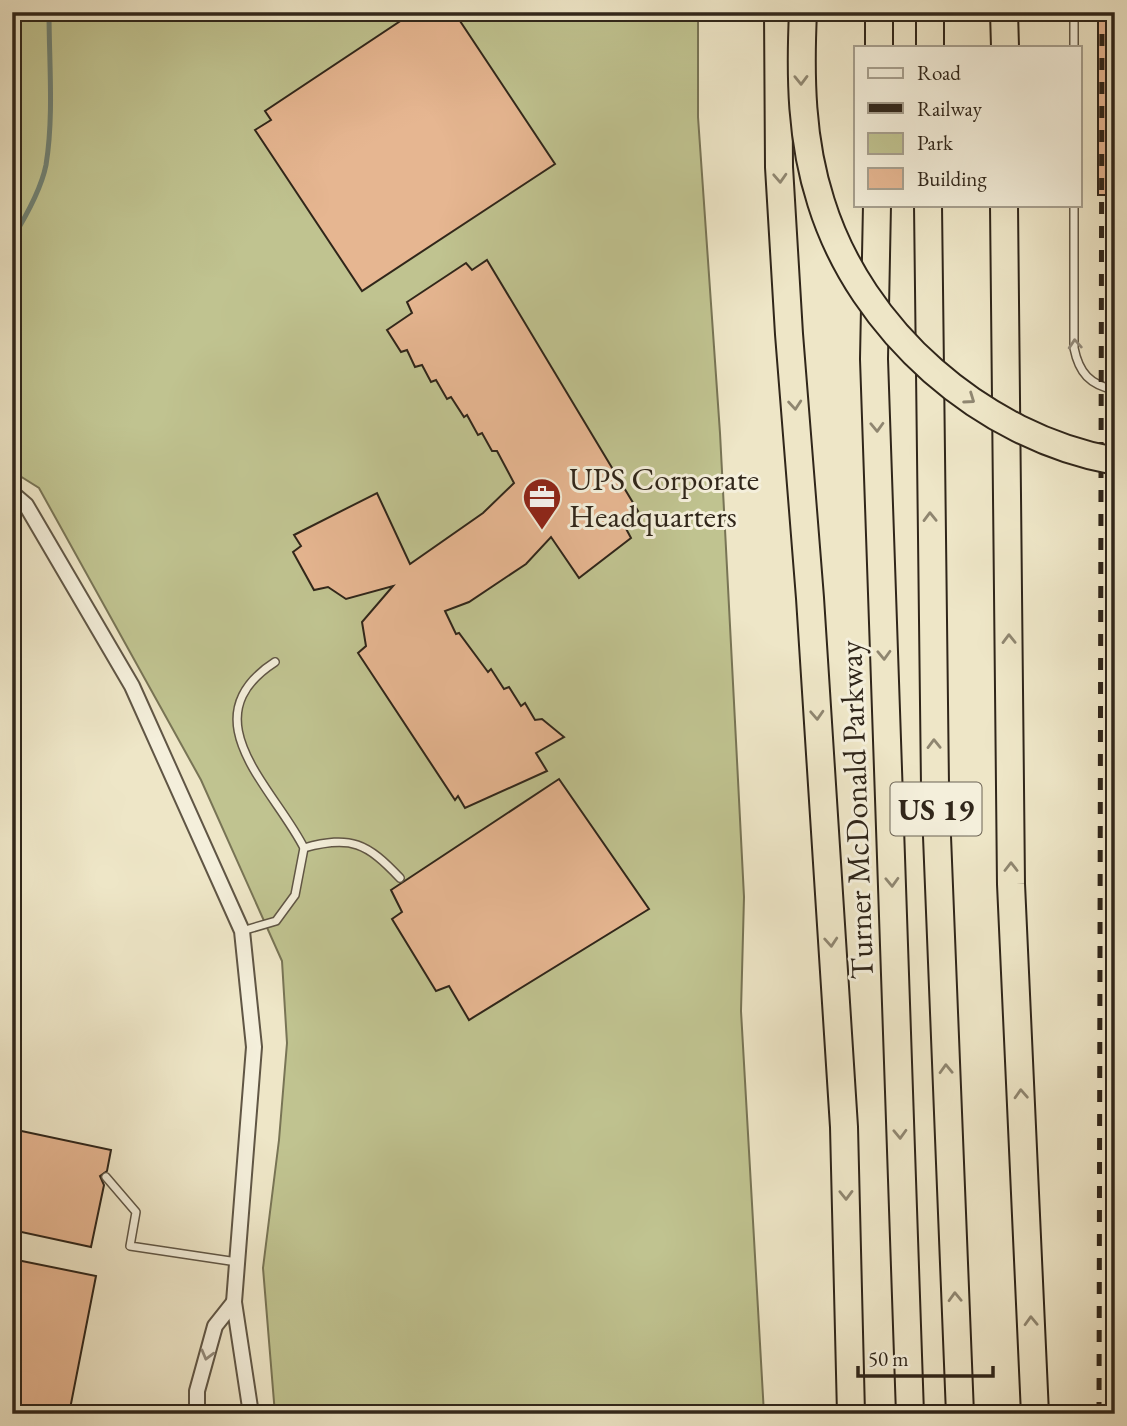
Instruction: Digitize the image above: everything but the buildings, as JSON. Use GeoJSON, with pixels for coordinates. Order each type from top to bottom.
{"type":"FeatureCollection","features":[{"type":"Feature","properties":{"kind":"highway"},"geometry":{"type":"LineString","coordinates":[[778,12],[779,167],[787,306],[810,598],[845,1127],[851,1414]]}},
{"type":"Feature","properties":{"kind":"highway"},"geometry":{"type":"LineString","coordinates":[[803,12],[802,92],[811,164],[834,238],[871,300],[914,352],[970,400],[1038,437],[1074,451],[1115,461]]}},
{"type":"Feature","properties":{"kind":"highway"},"geometry":{"type":"LineString","coordinates":[[879,12],[879,46]]}},
{"type":"Feature","properties":{"kind":"highway"},"geometry":{"type":"LineString","coordinates":[[929,46],[930,12]]}},
{"type":"Feature","properties":{"kind":"highway"},"geometry":{"type":"LineString","coordinates":[[1004,12],[1005,46]]}},
{"type":"Feature","properties":{"kind":"highway","name":"Turner McDonald Parkway"},"geometry":{"type":"LineString","coordinates":[[877,206],[874,359],[910,1414]]}},
{"type":"Feature","properties":{"kind":"highway","name":"US 19"},"geometry":{"type":"LineString","coordinates":[[928,206],[935,786],[960,1414]]}},
{"type":"Feature","properties":{"kind":"highway"},"geometry":{"type":"LineString","coordinates":[[1004,206],[1011,884],[1035,1414]]}},
{"type":"Feature","properties":{"kind":"street"},"geometry":{"type":"LineString","coordinates":[[12,493],[26,505],[132,685],[242,931],[254,1047],[234,1302],[251,1414]]}},
{"type":"Feature","properties":{"kind":"street"},"geometry":{"type":"LineString","coordinates":[[197,1414],[197,1391],[215,1326],[234,1302]]}},
{"type":"Feature","properties":{"kind":"lane"},"geometry":{"type":"LineString","coordinates":[[1074,12],[1074,46]]}},
{"type":"Feature","properties":{"kind":"lane"},"geometry":{"type":"LineString","coordinates":[[1074,206],[1074,348],[1077,363],[1093,382],[1115,390]]}},
{"type":"Feature","properties":{"kind":"lane"},"geometry":{"type":"LineString","coordinates":[[242,931],[276,920],[295,895],[304,848],[242,749],[236,728],[239,706],[246,688],[275,662]]}},
{"type":"Feature","properties":{"kind":"lane"},"geometry":{"type":"LineString","coordinates":[[304,848],[332,840],[357,844],[381,857],[400,878]]}},
{"type":"Feature","properties":{"kind":"lane"},"geometry":{"type":"LineString","coordinates":[[106,1177],[136,1212],[130,1247],[237,1262]]}},
{"type":"Feature","properties":{"kind":"green space"},"geometry":{"type":"Polygon","coordinates":[[[12,12],[698,12],[698,117],[720,433],[744,897],[741,1011],[764,1414],[275,1414],[263,1268],[279,1140],[287,1043],[282,961],[201,780],[39,488],[12,471],[12,12]]]}},
{"type":"Feature","properties":{"kind":"waterway"},"geometry":{"type":"LineString","coordinates":[[12,239],[36,194],[46,165],[50,108],[49,12]]}},
{"type":"Feature","properties":{"kind":"railway"},"geometry":{"type":"LineString","coordinates":[[1099,1414],[1102,12]]}},
{"type":"Feature","properties":{"kind":"railway"},"geometry":{"type":"LineString","coordinates":[[1113,1414],[1115,1345]]}},
{"type":"Feature","properties":{"kind":"place","name":"UPS Corporate Headquarters"},"geometry":{"type":"Point","coordinates":[542,531]}}]}
